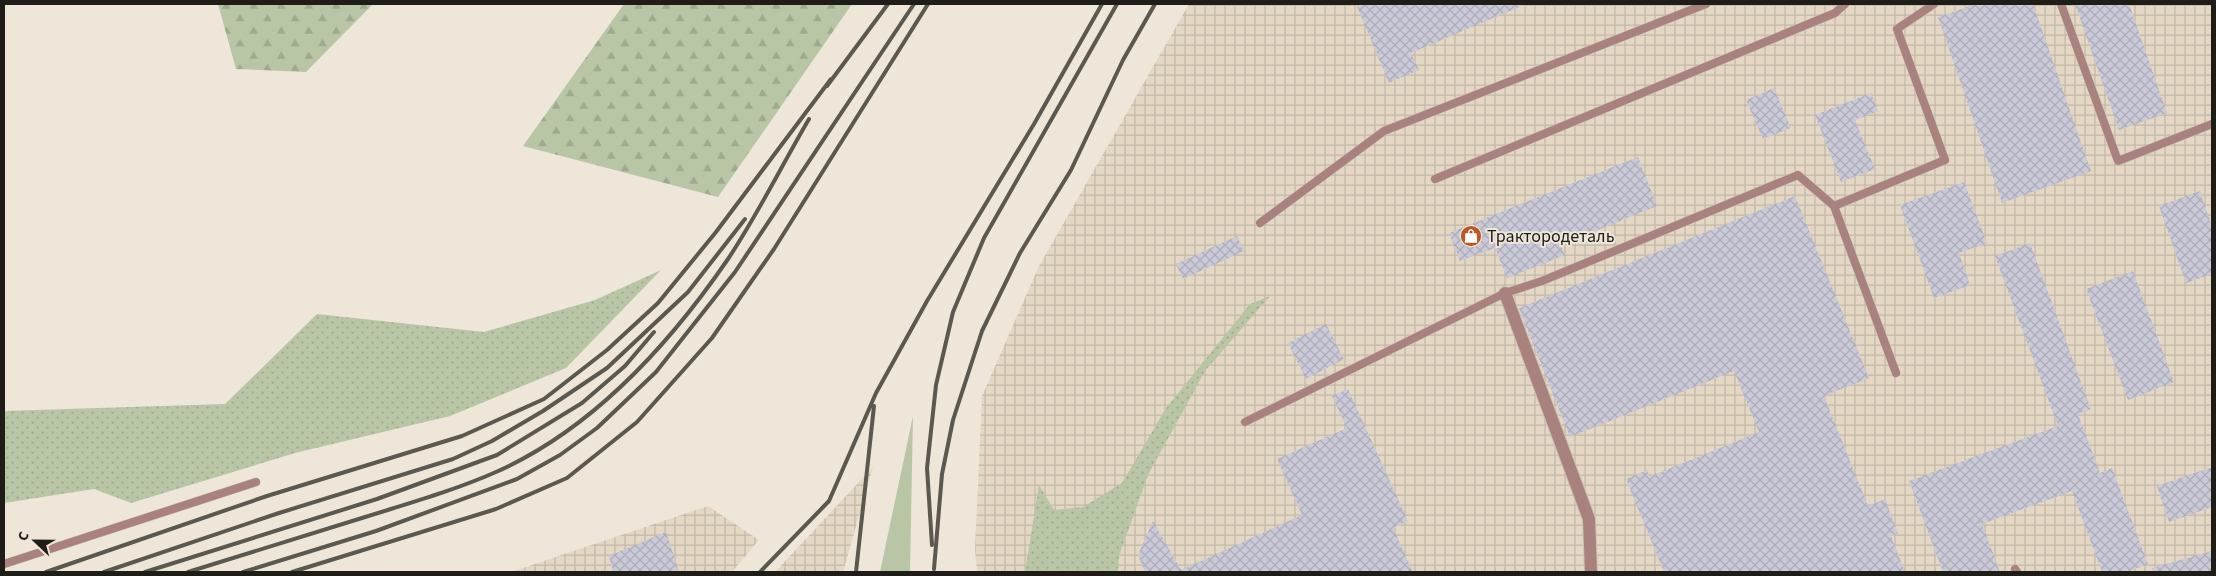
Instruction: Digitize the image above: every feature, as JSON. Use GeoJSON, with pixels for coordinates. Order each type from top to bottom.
{"type":"FeatureCollection","features":[{"type":"Feature","properties":{"kind":"street"},"geometry":{"type":"LineString","coordinates":[[1505,293],[1589,519],[1591,572]]}},
{"type":"Feature","properties":{"kind":"lane"},"geometry":{"type":"LineString","coordinates":[[1260,224],[1384,131],[1706,4]]}},
{"type":"Feature","properties":{"kind":"lane"},"geometry":{"type":"LineString","coordinates":[[1435,179],[1834,13],[1845,4]]}},
{"type":"Feature","properties":{"kind":"lane"},"geometry":{"type":"LineString","coordinates":[[1834,206],[1944,160],[1897,29],[1934,4]]}},
{"type":"Feature","properties":{"kind":"lane"},"geometry":{"type":"LineString","coordinates":[[2061,4],[2118,162],[2212,124]]}},
{"type":"Feature","properties":{"kind":"lane"},"geometry":{"type":"LineString","coordinates":[[1245,422],[1505,293],[1542,281],[1798,175],[1834,206],[1896,372]]}},
{"type":"Feature","properties":{"kind":"lane"},"geometry":{"type":"LineString","coordinates":[[4,564],[256,482]]}},
{"type":"Feature","properties":{"kind":"shaded area"},"geometry":{"type":"Polygon","coordinates":[[[1189,4],[2212,4],[2212,572],[977,572],[975,549],[982,396],[1039,266],[1189,4]]]}},
{"type":"Feature","properties":{"kind":"shaded area"},"geometry":{"type":"Polygon","coordinates":[[[873,467],[843,572],[775,572],[873,467]]]}},
{"type":"Feature","properties":{"kind":"shaded area"},"geometry":{"type":"Polygon","coordinates":[[[708,506],[759,540],[732,572],[511,572],[708,506]]]}},
{"type":"Feature","properties":{"kind":"green space"},"geometry":{"type":"Polygon","coordinates":[[[218,4],[373,4],[306,72],[236,69],[218,4]]]}},
{"type":"Feature","properties":{"kind":"green space"},"geometry":{"type":"Polygon","coordinates":[[[624,4],[852,4],[718,197],[523,146],[624,4]]]}},
{"type":"Feature","properties":{"kind":"green space"},"geometry":{"type":"Polygon","coordinates":[[[661,270],[566,368],[450,416],[295,453],[131,503],[94,489],[4,503],[4,411],[225,404],[317,314],[484,332],[595,300],[661,270]]]}},
{"type":"Feature","properties":{"kind":"green space"},"geometry":{"type":"Polygon","coordinates":[[[1270,296],[1205,371],[1148,475],[1119,556],[1118,572],[1025,572],[1039,485],[1054,510],[1083,507],[1122,483],[1166,408],[1250,304],[1270,296]]]}},
{"type":"Feature","properties":{"kind":"green space"},"geometry":{"type":"Polygon","coordinates":[[[913,416],[910,572],[880,572],[913,416]]]}},
{"type":"Feature","properties":{"kind":"building"},"geometry":{"type":"Polygon","coordinates":[[[1356,4],[1526,4],[1411,53],[1419,70],[1389,83],[1356,4]]]}},
{"type":"Feature","properties":{"kind":"building"},"geometry":{"type":"Polygon","coordinates":[[[1976,4],[2033,4],[2091,171],[2002,203],[1938,17],[1976,4]]]}},
{"type":"Feature","properties":{"kind":"building"},"geometry":{"type":"Polygon","coordinates":[[[2075,4],[2129,4],[2167,113],[2119,130],[2075,4]]]}},
{"type":"Feature","properties":{"kind":"building"},"geometry":{"type":"Polygon","coordinates":[[[1774,88],[1791,128],[1763,139],[1746,100],[1774,88]]]}},
{"type":"Feature","properties":{"kind":"building"},"geometry":{"type":"Polygon","coordinates":[[[1871,93],[1878,111],[1855,120],[1875,169],[1841,182],[1815,115],[1871,93]]]}},
{"type":"Feature","properties":{"kind":"building"},"geometry":{"type":"Polygon","coordinates":[[[1638,157],[1657,206],[1561,245],[1565,255],[1507,278],[1495,248],[1460,261],[1449,233],[1638,157]]]}},
{"type":"Feature","properties":{"kind":"building"},"geometry":{"type":"Polygon","coordinates":[[[1964,182],[1987,243],[1959,253],[1970,285],[1934,298],[1900,205],[1964,182]]]}},
{"type":"Feature","properties":{"kind":"building"},"geometry":{"type":"Polygon","coordinates":[[[2200,191],[2212,227],[2212,274],[2186,283],[2159,206],[2200,191]]]}},
{"type":"Feature","properties":{"kind":"building"},"geometry":{"type":"Polygon","coordinates":[[[1795,196],[1869,378],[1824,396],[1868,506],[1885,499],[1898,533],[1891,536],[1905,572],[1664,572],[1626,479],[1647,470],[1649,477],[1759,432],[1734,371],[1570,437],[1519,308],[1795,196]]]}},
{"type":"Feature","properties":{"kind":"building"},"geometry":{"type":"Polygon","coordinates":[[[1237,236],[1244,251],[1183,279],[1176,264],[1237,236]]]}},
{"type":"Feature","properties":{"kind":"building"},"geometry":{"type":"Polygon","coordinates":[[[2030,243],[2091,409],[2078,414],[2100,473],[2112,468],[2148,564],[2127,572],[2102,572],[2072,491],[1982,524],[2000,572],[1943,572],[1909,481],[2058,426],[1995,256],[2030,243]]]}},
{"type":"Feature","properties":{"kind":"building"},"geometry":{"type":"Polygon","coordinates":[[[2133,271],[2174,382],[2128,400],[2086,289],[2133,271]]]}},
{"type":"Feature","properties":{"kind":"building"},"geometry":{"type":"Polygon","coordinates":[[[1326,324],[1344,359],[1306,379],[1288,343],[1326,324]]]}},
{"type":"Feature","properties":{"kind":"building"},"geometry":{"type":"Polygon","coordinates":[[[1348,389],[1408,521],[1393,528],[1413,572],[1145,572],[1138,555],[1153,521],[1181,570],[1302,515],[1277,459],[1347,428],[1332,396],[1348,389]]]}},
{"type":"Feature","properties":{"kind":"building"},"geometry":{"type":"Polygon","coordinates":[[[2212,467],[2212,507],[2169,522],[2157,486],[2212,467]]]}},
{"type":"Feature","properties":{"kind":"building"},"geometry":{"type":"Polygon","coordinates":[[[666,532],[679,572],[613,572],[609,556],[666,532]]]}},
{"type":"Feature","properties":{"kind":"building"},"geometry":{"type":"Polygon","coordinates":[[[2212,551],[2212,572],[2152,572],[2152,568],[2212,551]]]}},
{"type":"Feature","properties":{"kind":"railway"},"geometry":{"type":"LineString","coordinates":[[827,86],[888,4]]}},
{"type":"Feature","properties":{"kind":"railway"},"geometry":{"type":"LineString","coordinates":[[243,572],[376,531],[517,479],[560,455],[597,428],[656,372],[735,272],[914,4]]}},
{"type":"Feature","properties":{"kind":"railway"},"geometry":{"type":"LineString","coordinates":[[292,572],[496,509],[567,478],[637,422],[712,338],[774,249],[928,4]]}},
{"type":"Feature","properties":{"kind":"railway"},"geometry":{"type":"LineString","coordinates":[[760,572],[829,501],[876,393],[927,301],[1034,124],[1102,4]]}},
{"type":"Feature","properties":{"kind":"railway"},"geometry":{"type":"LineString","coordinates":[[932,545],[927,468],[936,385],[953,312],[984,238],[1117,4]]}},
{"type":"Feature","properties":{"kind":"railway"},"geometry":{"type":"LineString","coordinates":[[934,569],[942,474],[953,420],[982,331],[1020,253],[1071,170],[1123,60],[1155,4]]}},
{"type":"Feature","properties":{"kind":"railway"},"geometry":{"type":"LineString","coordinates":[[46,572],[267,496],[462,436],[544,399],[607,350],[658,303],[716,232],[831,79]]}},
{"type":"Feature","properties":{"kind":"railway"},"geometry":{"type":"LineString","coordinates":[[188,572],[463,485],[496,472],[531,454],[565,433],[626,382],[681,323],[728,259],[750,225],[809,119]]}},
{"type":"Feature","properties":{"kind":"railway"},"geometry":{"type":"LineString","coordinates":[[104,572],[279,513],[453,459],[492,441],[543,411],[607,368],[688,292],[745,219]]}},
{"type":"Feature","properties":{"kind":"railway"},"geometry":{"type":"LineString","coordinates":[[145,572],[377,499],[497,455],[582,403],[625,366],[654,332]]}},
{"type":"Feature","properties":{"kind":"railway"},"geometry":{"type":"LineString","coordinates":[[856,572],[874,406]]}},
{"type":"Feature","properties":{"kind":"place","name":"Трактородеталь"},"geometry":{"type":"Point","coordinates":[1471,236]}}]}
